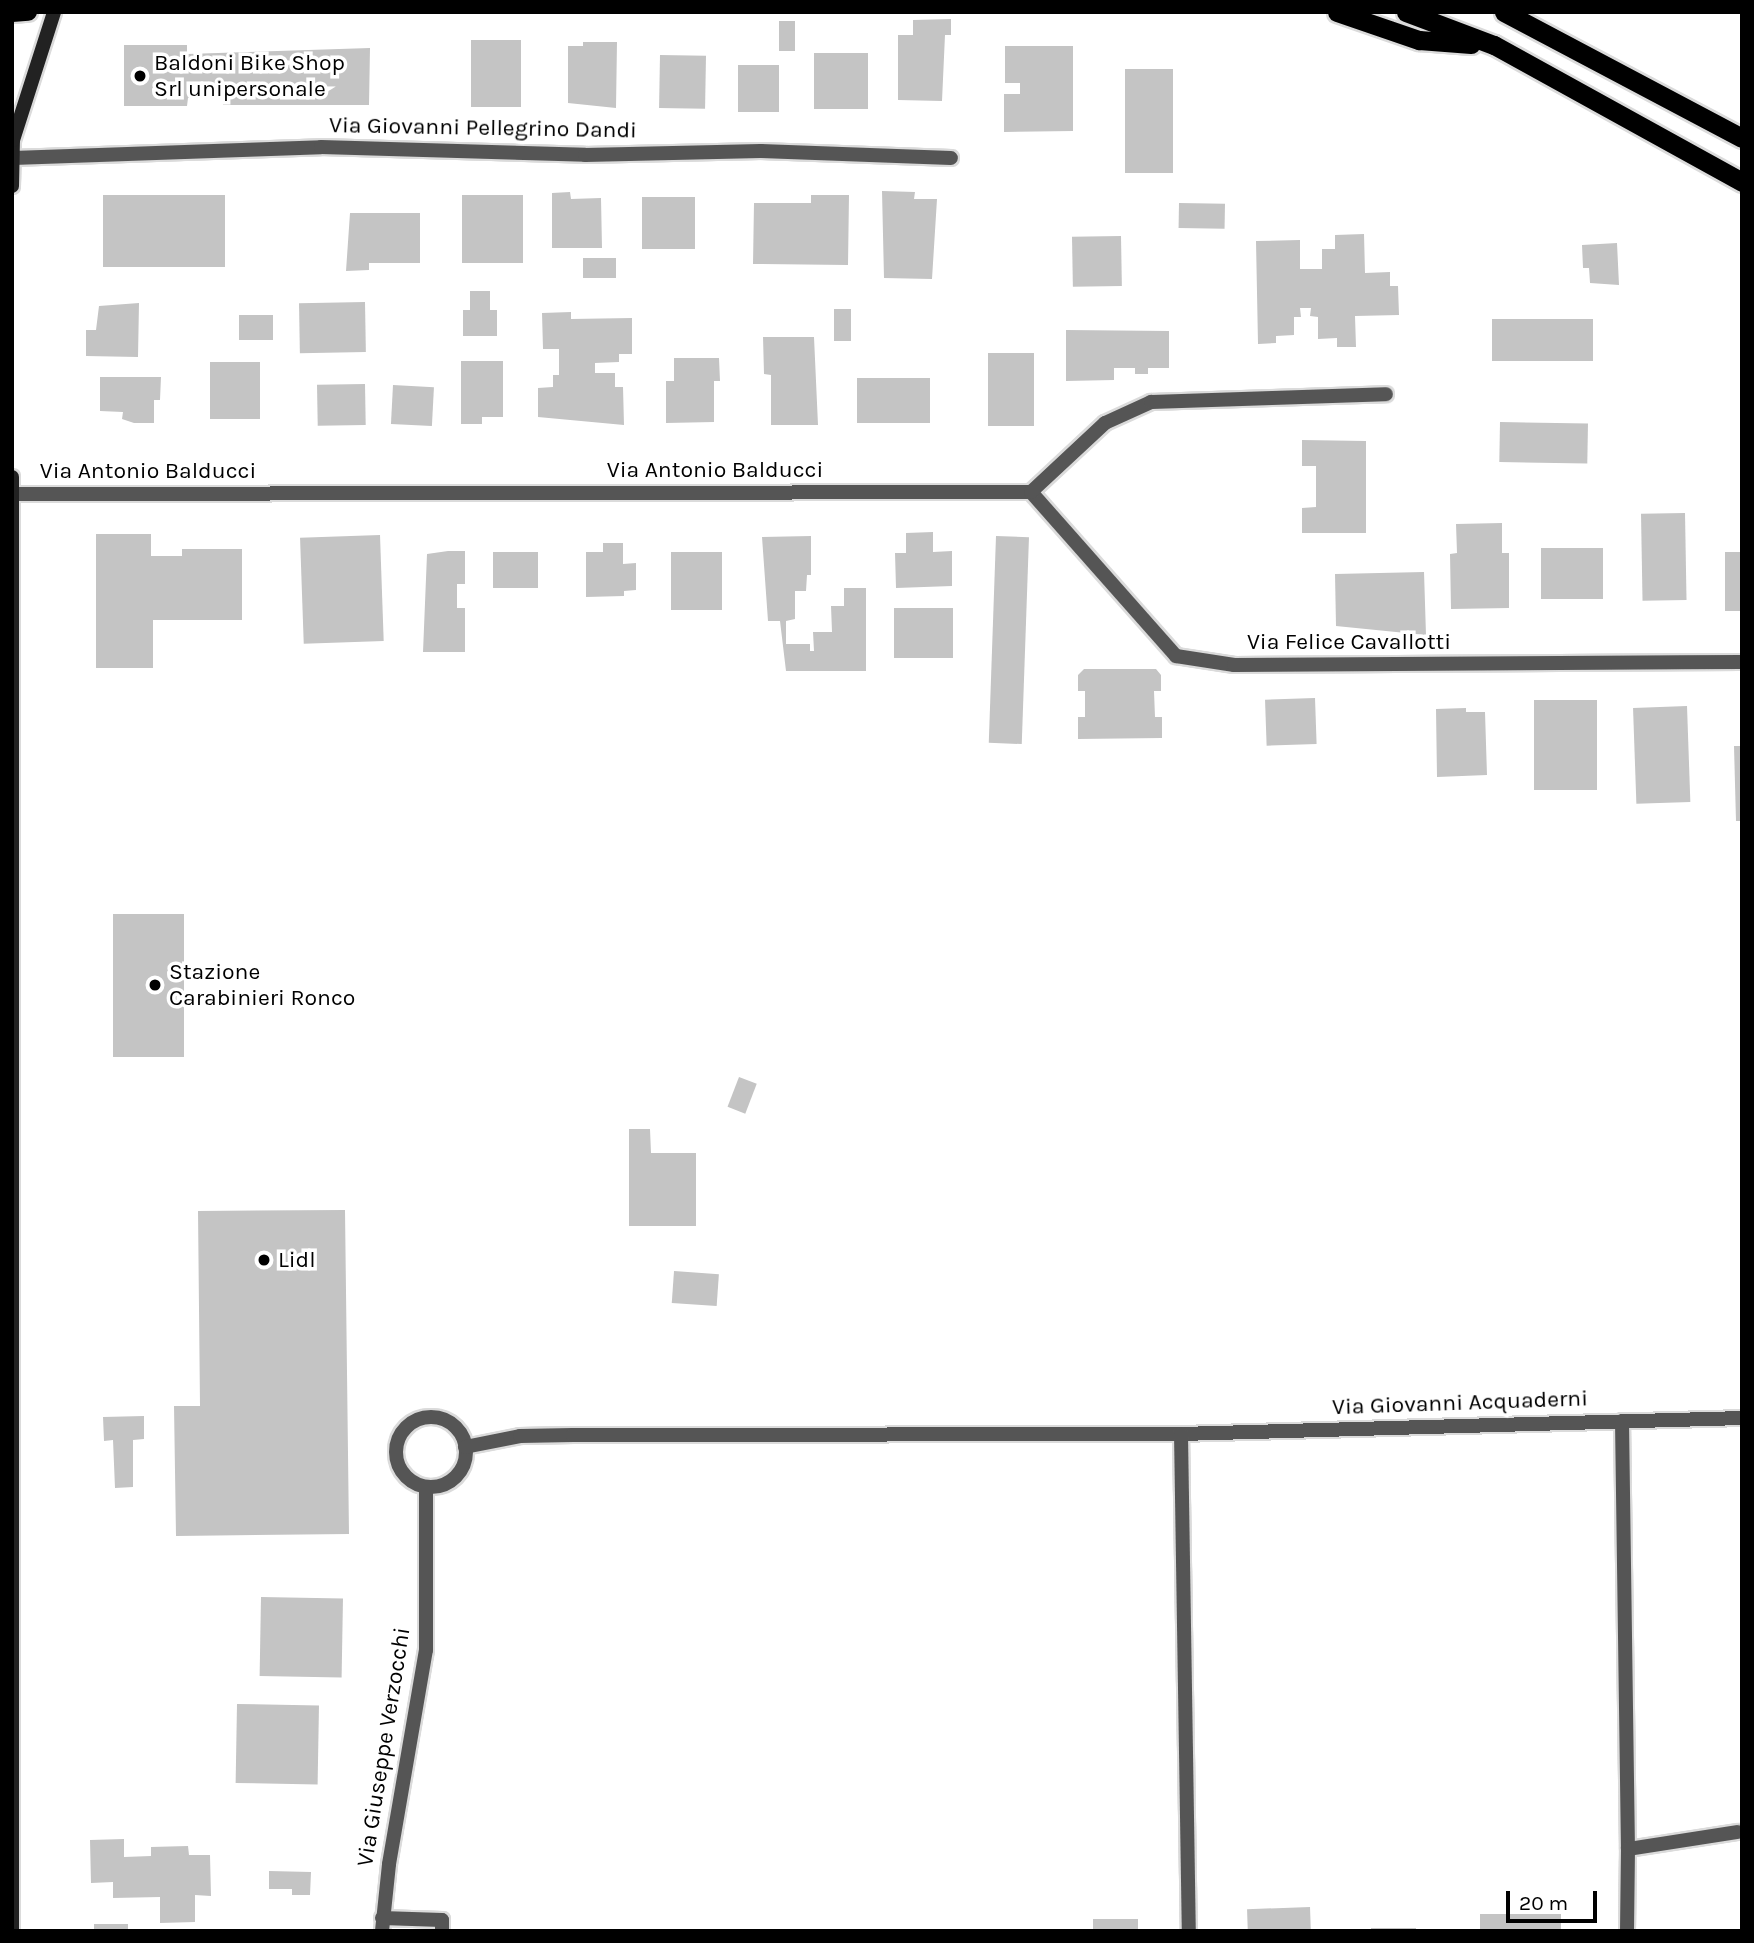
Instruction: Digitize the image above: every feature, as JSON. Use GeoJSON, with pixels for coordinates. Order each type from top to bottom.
{"type":"FeatureCollection","features":[{"type":"Feature","properties":{"kind":"highway"},"geometry":{"type":"LineString","coordinates":[[1337,12],[1419,40],[1494,46]]}},
{"type":"Feature","properties":{"kind":"highway"},"geometry":{"type":"LineString","coordinates":[[1406,12],[1494,46],[1742,182]]}},
{"type":"Feature","properties":{"kind":"highway"},"geometry":{"type":"LineString","coordinates":[[1504,12],[1742,138]]}},
{"type":"Feature","properties":{"kind":"main road"},"geometry":{"type":"LineString","coordinates":[[12,13],[29,12]]}},
{"type":"Feature","properties":{"kind":"main road"},"geometry":{"type":"LineString","coordinates":[[12,186],[13,138],[54,12]]}},
{"type":"Feature","properties":{"kind":"main road"},"geometry":{"type":"LineString","coordinates":[[12,477],[12,1931]]}},
{"type":"Feature","properties":{"kind":"street","name":"Via Giovanni Pellegrino Dandi"},"geometry":{"type":"LineString","coordinates":[[13,158],[321,147],[585,156],[761,151],[951,158]]}},
{"type":"Feature","properties":{"kind":"street"},"geometry":{"type":"LineString","coordinates":[[1031,492],[1105,423],[1150,402],[1386,394]]}},
{"type":"Feature","properties":{"kind":"street","name":"Via Antonio Balducci"},"geometry":{"type":"LineString","coordinates":[[13,494],[1031,492]]}},
{"type":"Feature","properties":{"kind":"street","name":"Via Felice Cavallotti"},"geometry":{"type":"LineString","coordinates":[[1031,492],[1176,656],[1234,665],[1742,662]]}},
{"type":"Feature","properties":{"kind":"street"},"geometry":{"type":"LineString","coordinates":[[425,1418],[446,1421],[465,1447],[456,1477],[426,1487],[407,1478],[400,1469],[396,1447],[406,1428],[425,1418]]}},
{"type":"Feature","properties":{"kind":"street","name":"Via Giovanni Acquaderni"},"geometry":{"type":"LineString","coordinates":[[465,1447],[520,1436],[560,1435],[1181,1434],[1742,1418]]}},
{"type":"Feature","properties":{"kind":"street"},"geometry":{"type":"LineString","coordinates":[[1622,1421],[1627,1931]]}},
{"type":"Feature","properties":{"kind":"street"},"geometry":{"type":"LineString","coordinates":[[1181,1434],[1189,1931]]}},
{"type":"Feature","properties":{"kind":"street","name":"Via Giuseppe Verzocchi"},"geometry":{"type":"LineString","coordinates":[[382,1925],[426,1650],[426,1487]]}},
{"type":"Feature","properties":{"kind":"street"},"geometry":{"type":"LineString","coordinates":[[1628,1849],[1738,1832]]}},
{"type":"Feature","properties":{"kind":"street"},"geometry":{"type":"LineString","coordinates":[[382,1925],[442,1920],[442,1931]]}},
{"type":"Feature","properties":{"kind":"building"},"geometry":{"type":"Polygon","coordinates":[[[951,19],[951,35],[945,35],[942,101],[898,100],[898,35],[913,35],[913,20],[951,19]]]}},
{"type":"Feature","properties":{"kind":"building"},"geometry":{"type":"Polygon","coordinates":[[[779,21],[795,21],[795,51],[779,51],[779,21]]]}},
{"type":"Feature","properties":{"kind":"building"},"geometry":{"type":"Polygon","coordinates":[[[471,40],[521,40],[521,107],[471,107],[471,40]]]}},
{"type":"Feature","properties":{"kind":"building"},"geometry":{"type":"Polygon","coordinates":[[[583,42],[617,42],[616,108],[568,103],[568,46],[583,46],[583,42]]]}},
{"type":"Feature","properties":{"kind":"building"},"geometry":{"type":"Polygon","coordinates":[[[124,45],[187,45],[187,54],[370,48],[369,105],[223,105],[223,98],[188,98],[187,106],[124,106],[124,45]]]}},
{"type":"Feature","properties":{"kind":"building"},"geometry":{"type":"Polygon","coordinates":[[[1005,46],[1073,46],[1073,131],[1004,132],[1004,94],[1020,94],[1020,83],[1005,83],[1005,46]]]}},
{"type":"Feature","properties":{"kind":"building"},"geometry":{"type":"Polygon","coordinates":[[[814,53],[868,53],[868,109],[814,109],[814,53]]]}},
{"type":"Feature","properties":{"kind":"building"},"geometry":{"type":"Polygon","coordinates":[[[660,55],[706,56],[705,109],[659,108],[660,55]]]}},
{"type":"Feature","properties":{"kind":"building"},"geometry":{"type":"Polygon","coordinates":[[[738,65],[779,65],[779,112],[738,112],[738,65]]]}},
{"type":"Feature","properties":{"kind":"building"},"geometry":{"type":"Polygon","coordinates":[[[1125,69],[1173,69],[1173,173],[1125,173],[1125,69]]]}},
{"type":"Feature","properties":{"kind":"building"},"geometry":{"type":"Polygon","coordinates":[[[882,191],[915,192],[914,199],[937,199],[932,279],[884,278],[882,191]]]}},
{"type":"Feature","properties":{"kind":"building"},"geometry":{"type":"Polygon","coordinates":[[[570,192],[571,199],[601,198],[602,248],[552,248],[552,193],[570,192]]]}},
{"type":"Feature","properties":{"kind":"building"},"geometry":{"type":"Polygon","coordinates":[[[103,195],[225,195],[225,267],[103,267],[103,195]]]}},
{"type":"Feature","properties":{"kind":"building"},"geometry":{"type":"Polygon","coordinates":[[[462,195],[523,195],[523,263],[462,263],[462,195]]]}},
{"type":"Feature","properties":{"kind":"building"},"geometry":{"type":"Polygon","coordinates":[[[811,195],[849,195],[848,265],[753,264],[754,203],[811,203],[811,195]]]}},
{"type":"Feature","properties":{"kind":"building"},"geometry":{"type":"Polygon","coordinates":[[[642,197],[695,197],[695,249],[642,249],[642,197]]]}},
{"type":"Feature","properties":{"kind":"building"},"geometry":{"type":"Polygon","coordinates":[[[1179,203],[1225,204],[1225,229],[1179,228],[1179,203]]]}},
{"type":"Feature","properties":{"kind":"building"},"geometry":{"type":"Polygon","coordinates":[[[350,213],[420,213],[420,263],[369,263],[369,270],[346,271],[350,213]]]}},
{"type":"Feature","properties":{"kind":"building"},"geometry":{"type":"Polygon","coordinates":[[[1364,234],[1365,273],[1390,272],[1390,286],[1398,286],[1399,315],[1355,316],[1356,347],[1337,347],[1337,338],[1318,339],[1318,317],[1310,316],[1311,308],[1300,308],[1301,317],[1294,317],[1294,335],[1276,336],[1276,343],[1258,344],[1256,241],[1300,240],[1300,269],[1322,269],[1322,249],[1335,249],[1335,235],[1364,234]]]}},
{"type":"Feature","properties":{"kind":"building"},"geometry":{"type":"Polygon","coordinates":[[[1121,236],[1122,286],[1073,287],[1072,237],[1121,236]]]}},
{"type":"Feature","properties":{"kind":"building"},"geometry":{"type":"Polygon","coordinates":[[[1617,243],[1619,285],[1590,283],[1589,268],[1583,268],[1582,245],[1617,243]]]}},
{"type":"Feature","properties":{"kind":"building"},"geometry":{"type":"Polygon","coordinates":[[[583,258],[616,258],[616,278],[583,278],[583,258]]]}},
{"type":"Feature","properties":{"kind":"building"},"geometry":{"type":"Polygon","coordinates":[[[470,291],[490,291],[490,310],[497,310],[497,336],[463,336],[463,310],[470,310],[470,291]]]}},
{"type":"Feature","properties":{"kind":"building"},"geometry":{"type":"Polygon","coordinates":[[[365,302],[366,352],[300,353],[299,303],[365,302]]]}},
{"type":"Feature","properties":{"kind":"building"},"geometry":{"type":"Polygon","coordinates":[[[139,303],[138,357],[86,356],[86,330],[96,330],[99,306],[139,303]]]}},
{"type":"Feature","properties":{"kind":"building"},"geometry":{"type":"Polygon","coordinates":[[[834,309],[851,309],[851,341],[834,341],[834,309]]]}},
{"type":"Feature","properties":{"kind":"building"},"geometry":{"type":"Polygon","coordinates":[[[571,312],[571,319],[632,318],[632,354],[619,354],[619,362],[595,363],[595,373],[615,373],[615,387],[623,387],[624,425],[538,417],[538,388],[553,387],[553,375],[559,375],[559,349],[543,349],[542,313],[571,312]]]}},
{"type":"Feature","properties":{"kind":"building"},"geometry":{"type":"Polygon","coordinates":[[[239,315],[273,315],[273,340],[239,340],[239,315]]]}},
{"type":"Feature","properties":{"kind":"building"},"geometry":{"type":"Polygon","coordinates":[[[1492,319],[1593,319],[1593,361],[1492,361],[1492,319]]]}},
{"type":"Feature","properties":{"kind":"building"},"geometry":{"type":"Polygon","coordinates":[[[1066,330],[1169,331],[1169,368],[1148,368],[1148,374],[1135,374],[1135,368],[1114,368],[1114,380],[1066,381],[1066,330]]]}},
{"type":"Feature","properties":{"kind":"building"},"geometry":{"type":"Polygon","coordinates":[[[763,337],[814,337],[818,425],[771,425],[771,375],[764,374],[763,337]]]}},
{"type":"Feature","properties":{"kind":"building"},"geometry":{"type":"Polygon","coordinates":[[[988,353],[1034,353],[1034,426],[988,426],[988,353]]]}},
{"type":"Feature","properties":{"kind":"building"},"geometry":{"type":"Polygon","coordinates":[[[674,358],[719,358],[720,381],[714,381],[714,422],[666,423],[666,381],[674,381],[674,358]]]}},
{"type":"Feature","properties":{"kind":"building"},"geometry":{"type":"Polygon","coordinates":[[[461,361],[503,361],[503,417],[482,417],[482,424],[461,424],[461,361]]]}},
{"type":"Feature","properties":{"kind":"building"},"geometry":{"type":"Polygon","coordinates":[[[210,362],[260,362],[260,419],[210,419],[210,362]]]}},
{"type":"Feature","properties":{"kind":"building"},"geometry":{"type":"Polygon","coordinates":[[[100,377],[161,377],[160,400],[154,400],[154,423],[134,423],[122,419],[123,412],[100,411],[100,377]]]}},
{"type":"Feature","properties":{"kind":"building"},"geometry":{"type":"Polygon","coordinates":[[[857,378],[930,378],[930,423],[857,423],[857,378]]]}},
{"type":"Feature","properties":{"kind":"building"},"geometry":{"type":"Polygon","coordinates":[[[365,384],[366,425],[318,426],[317,385],[365,384]]]}},
{"type":"Feature","properties":{"kind":"building"},"geometry":{"type":"Polygon","coordinates":[[[393,385],[434,387],[432,426],[391,424],[393,385]]]}},
{"type":"Feature","properties":{"kind":"building"},"geometry":{"type":"Polygon","coordinates":[[[1500,422],[1588,424],[1587,464],[1499,462],[1500,422]]]}},
{"type":"Feature","properties":{"kind":"building"},"geometry":{"type":"Polygon","coordinates":[[[1302,440],[1366,441],[1366,533],[1302,533],[1302,508],[1316,507],[1316,466],[1302,466],[1302,440]]]}},
{"type":"Feature","properties":{"kind":"building"},"geometry":{"type":"Polygon","coordinates":[[[1685,513],[1687,600],[1643,601],[1641,514],[1685,513]]]}},
{"type":"Feature","properties":{"kind":"building"},"geometry":{"type":"Polygon","coordinates":[[[1502,523],[1502,553],[1509,553],[1509,608],[1451,609],[1450,554],[1457,553],[1456,524],[1502,523]]]}},
{"type":"Feature","properties":{"kind":"building"},"geometry":{"type":"Polygon","coordinates":[[[933,532],[933,552],[952,551],[952,586],[896,588],[895,553],[906,553],[906,533],[933,532]]]}},
{"type":"Feature","properties":{"kind":"building"},"geometry":{"type":"Polygon","coordinates":[[[96,534],[151,534],[151,556],[182,556],[182,549],[242,549],[242,620],[153,620],[153,668],[96,668],[96,534]]]}},
{"type":"Feature","properties":{"kind":"building"},"geometry":{"type":"Polygon","coordinates":[[[380,535],[384,641],[304,644],[300,538],[380,535]]]}},
{"type":"Feature","properties":{"kind":"building"},"geometry":{"type":"Polygon","coordinates":[[[811,536],[811,575],[807,575],[806,591],[795,591],[795,619],[786,621],[786,644],[810,644],[810,651],[814,651],[813,632],[832,632],[831,606],[844,606],[844,588],[866,588],[866,671],[786,671],[780,621],[768,621],[762,537],[811,536]]]}},
{"type":"Feature","properties":{"kind":"building"},"geometry":{"type":"Polygon","coordinates":[[[996,536],[1029,537],[1022,744],[989,743],[996,536]]]}},
{"type":"Feature","properties":{"kind":"building"},"geometry":{"type":"Polygon","coordinates":[[[603,543],[623,543],[623,564],[636,563],[636,590],[624,591],[624,596],[586,597],[586,552],[603,552],[603,543]]]}},
{"type":"Feature","properties":{"kind":"building"},"geometry":{"type":"Polygon","coordinates":[[[1541,548],[1603,548],[1603,599],[1541,599],[1541,548]]]}},
{"type":"Feature","properties":{"kind":"building"},"geometry":{"type":"Polygon","coordinates":[[[465,551],[465,584],[457,584],[457,608],[465,608],[465,652],[423,652],[427,554],[465,551]]]}},
{"type":"Feature","properties":{"kind":"building"},"geometry":{"type":"Polygon","coordinates":[[[493,552],[538,552],[538,588],[493,588],[493,552]]]}},
{"type":"Feature","properties":{"kind":"building"},"geometry":{"type":"Polygon","coordinates":[[[671,552],[722,552],[722,610],[671,610],[671,552]]]}},
{"type":"Feature","properties":{"kind":"building"},"geometry":{"type":"Polygon","coordinates":[[[1725,552],[1742,552],[1742,611],[1725,611],[1725,552]]]}},
{"type":"Feature","properties":{"kind":"building"},"geometry":{"type":"Polygon","coordinates":[[[1424,572],[1426,635],[1336,626],[1335,574],[1424,572]]]}},
{"type":"Feature","properties":{"kind":"building"},"geometry":{"type":"Polygon","coordinates":[[[894,608],[953,608],[953,658],[894,658],[894,608]]]}},
{"type":"Feature","properties":{"kind":"building"},"geometry":{"type":"Polygon","coordinates":[[[1084,669],[1156,669],[1161,675],[1161,691],[1154,691],[1155,717],[1162,717],[1162,738],[1078,739],[1078,717],[1085,717],[1085,691],[1078,691],[1078,675],[1084,669]]]}},
{"type":"Feature","properties":{"kind":"building"},"geometry":{"type":"Polygon","coordinates":[[[1315,698],[1317,744],[1267,746],[1265,700],[1315,698]]]}},
{"type":"Feature","properties":{"kind":"building"},"geometry":{"type":"Polygon","coordinates":[[[1534,700],[1597,700],[1597,790],[1534,790],[1534,700]]]}},
{"type":"Feature","properties":{"kind":"building"},"geometry":{"type":"Polygon","coordinates":[[[1687,706],[1690,802],[1636,804],[1633,708],[1687,706]]]}},
{"type":"Feature","properties":{"kind":"building"},"geometry":{"type":"Polygon","coordinates":[[[1466,708],[1466,712],[1485,712],[1487,775],[1437,777],[1436,709],[1466,708]]]}},
{"type":"Feature","properties":{"kind":"building"},"geometry":{"type":"Polygon","coordinates":[[[1734,746],[1742,746],[1742,821],[1736,821],[1734,746]]]}},
{"type":"Feature","properties":{"kind":"building"},"geometry":{"type":"Polygon","coordinates":[[[113,914],[184,914],[184,1057],[113,1057],[113,914]]]}},
{"type":"Feature","properties":{"kind":"building"},"geometry":{"type":"Polygon","coordinates":[[[739,1077],[757,1084],[745,1114],[728,1107],[739,1077]]]}},
{"type":"Feature","properties":{"kind":"building"},"geometry":{"type":"Polygon","coordinates":[[[629,1129],[650,1129],[651,1153],[696,1153],[696,1226],[629,1226],[629,1129]]]}},
{"type":"Feature","properties":{"kind":"building"},"geometry":{"type":"Polygon","coordinates":[[[345,1210],[349,1534],[176,1536],[174,1406],[200,1406],[198,1211],[345,1210]]]}},
{"type":"Feature","properties":{"kind":"building"},"geometry":{"type":"Polygon","coordinates":[[[674,1271],[719,1274],[717,1306],[672,1303],[674,1271]]]}},
{"type":"Feature","properties":{"kind":"building"},"geometry":{"type":"Polygon","coordinates":[[[144,1416],[144,1439],[133,1440],[133,1487],[115,1488],[113,1440],[104,1441],[103,1417],[144,1416]]]}},
{"type":"Feature","properties":{"kind":"building"},"geometry":{"type":"Polygon","coordinates":[[[261,1597],[343,1598],[342,1677],[260,1676],[261,1597]]]}},
{"type":"Feature","properties":{"kind":"building"},"geometry":{"type":"Polygon","coordinates":[[[237,1704],[319,1705],[318,1784],[236,1783],[237,1704]]]}},
{"type":"Feature","properties":{"kind":"building"},"geometry":{"type":"Polygon","coordinates":[[[124,1839],[124,1857],[151,1856],[151,1847],[188,1846],[189,1855],[210,1855],[211,1896],[195,1895],[195,1922],[160,1923],[160,1897],[113,1898],[113,1882],[91,1883],[90,1840],[124,1839]]]}},
{"type":"Feature","properties":{"kind":"building"},"geometry":{"type":"Polygon","coordinates":[[[269,1871],[311,1872],[310,1895],[292,1895],[292,1889],[269,1889],[269,1871]]]}},
{"type":"Feature","properties":{"kind":"building"},"geometry":{"type":"Polygon","coordinates":[[[1310,1907],[1311,1931],[1248,1931],[1247,1909],[1310,1907]]]}},
{"type":"Feature","properties":{"kind":"building"},"geometry":{"type":"Polygon","coordinates":[[[1480,1914],[1561,1914],[1561,1931],[1480,1931],[1480,1914]]]}},
{"type":"Feature","properties":{"kind":"building"},"geometry":{"type":"Polygon","coordinates":[[[1093,1919],[1138,1919],[1138,1931],[1093,1931],[1093,1919]]]}},
{"type":"Feature","properties":{"kind":"building"},"geometry":{"type":"Polygon","coordinates":[[[94,1924],[128,1924],[128,1931],[94,1931],[94,1924]]]}},
{"type":"Feature","properties":{"kind":"building"},"geometry":{"type":"Polygon","coordinates":[[[1371,1928],[1416,1928],[1416,1931],[1371,1931],[1371,1928]]]}},
{"type":"Feature","properties":{"kind":"place","name":"Baldoni Bike Shop Srl unipersonale"},"geometry":{"type":"Point","coordinates":[140,76]}},
{"type":"Feature","properties":{"kind":"place","name":"Stazione Carabinieri Ronco"},"geometry":{"type":"Point","coordinates":[155,985]}},
{"type":"Feature","properties":{"kind":"place","name":"Lidl"},"geometry":{"type":"Point","coordinates":[264,1260]}}]}
